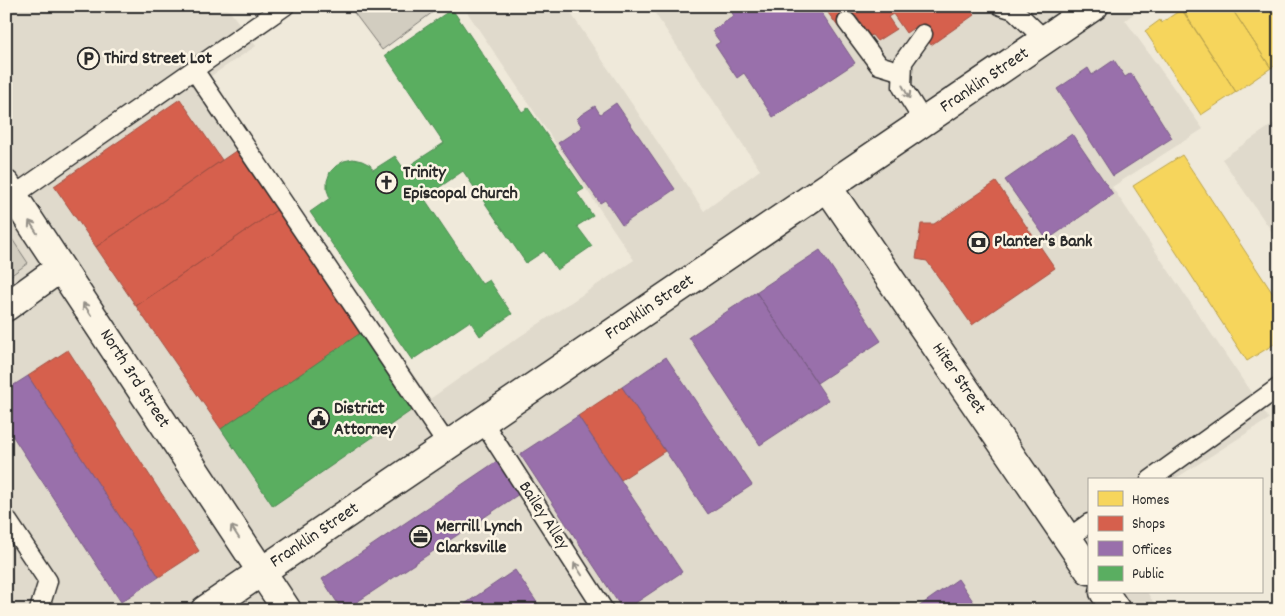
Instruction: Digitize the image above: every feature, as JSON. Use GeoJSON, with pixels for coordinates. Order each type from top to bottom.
{"type":"FeatureCollection","features":[{"type":"Feature","properties":{"kind":"street","name":"Franklin Street"},"geometry":{"type":"LineString","coordinates":[[205,610],[1045,40],[1081,10]]}},
{"type":"Feature","properties":{"kind":"street","name":"Hiter Street"},"geometry":{"type":"LineString","coordinates":[[828,188],[1078,531],[1088,566]]}},
{"type":"Feature","properties":{"kind":"street","name":"North 3rd Street"},"geometry":{"type":"LineString","coordinates":[[10,190],[287,610]]}},
{"type":"Feature","properties":{"kind":"street"},"geometry":{"type":"LineString","coordinates":[[6,307],[60,268]]}},
{"type":"Feature","properties":{"kind":"street"},"geometry":{"type":"LineString","coordinates":[[1105,594],[1116,610]]}},
{"type":"Feature","properties":{"kind":"lane"},"geometry":{"type":"LineString","coordinates":[[10,190],[194,70],[285,6]]}},
{"type":"Feature","properties":{"kind":"lane"},"geometry":{"type":"LineString","coordinates":[[1001,6],[1014,10],[1045,40]]}},
{"type":"Feature","properties":{"kind":"lane"},"geometry":{"type":"LineString","coordinates":[[848,22],[878,65],[902,72]]}},
{"type":"Feature","properties":{"kind":"lane"},"geometry":{"type":"LineString","coordinates":[[924,34],[903,62],[902,72],[902,87],[924,122]]}},
{"type":"Feature","properties":{"kind":"lane"},"geometry":{"type":"LineString","coordinates":[[194,70],[448,446]]}},
{"type":"Feature","properties":{"kind":"lane"},"geometry":{"type":"LineString","coordinates":[[1153,478],[1279,387]]}},
{"type":"Feature","properties":{"kind":"lane","name":"Bailey Alley"},"geometry":{"type":"LineString","coordinates":[[483,422],[604,610]]}},
{"type":"Feature","properties":{"kind":"lane"},"geometry":{"type":"LineString","coordinates":[[6,518],[48,581],[39,610]]}},
{"type":"Feature","properties":{"kind":"shaded area"},"geometry":{"type":"Polygon","coordinates":[[[6,6],[226,6],[256,46],[208,78],[430,399],[634,260],[463,6],[566,6],[704,211],[760,170],[650,6],[1145,6],[1125,20],[1203,129],[1112,187],[1269,419],[1176,478],[1088,478],[1088,594],[1148,594],[1158,610],[6,610],[6,279],[28,263],[6,230],[6,6]]]}},
{"type":"Feature","properties":{"kind":"shaded area"},"geometry":{"type":"Polygon","coordinates":[[[349,6],[441,6],[382,50],[349,6]]]}},
{"type":"Feature","properties":{"kind":"shaded area"},"geometry":{"type":"Polygon","coordinates":[[[1279,120],[1279,242],[1222,159],[1279,120]]]}},
{"type":"Feature","properties":{"kind":"shaded area"},"geometry":{"type":"Polygon","coordinates":[[[6,230],[28,263],[6,279],[6,230]]]}},
{"type":"Feature","properties":{"kind":"building: Homes"},"geometry":{"type":"Polygon","coordinates":[[[1230,6],[1271,68],[1236,92],[1180,7],[1230,6]]]}},
{"type":"Feature","properties":{"kind":"building: Homes"},"geometry":{"type":"Polygon","coordinates":[[[1230,6],[1279,6],[1279,63],[1271,68],[1230,6]]]}},
{"type":"Feature","properties":{"kind":"building: Homes"},"geometry":{"type":"Polygon","coordinates":[[[1182,9],[1236,92],[1201,115],[1145,31],[1160,20],[1161,23],[1182,9]]]}},
{"type":"Feature","properties":{"kind":"building: Homes"},"geometry":{"type":"Polygon","coordinates":[[[1182,155],[1279,303],[1279,341],[1247,361],[1133,186],[1182,155]]]}},
{"type":"Feature","properties":{"kind":"building: Shops"},"geometry":{"type":"Polygon","coordinates":[[[823,6],[968,6],[974,15],[931,45],[918,25],[906,33],[893,14],[888,17],[896,29],[877,41],[872,35],[870,36],[856,16],[839,28],[823,6]]]}},
{"type":"Feature","properties":{"kind":"building: Shops"},"geometry":{"type":"Polygon","coordinates":[[[180,99],[222,160],[96,247],[54,186],[180,99]]]}},
{"type":"Feature","properties":{"kind":"building: Shops"},"geometry":{"type":"Polygon","coordinates":[[[237,150],[278,209],[136,306],[96,247],[237,150]]]}},
{"type":"Feature","properties":{"kind":"building: Shops","name":"Planter's Bank"},"geometry":{"type":"Polygon","coordinates":[[[996,182],[1055,268],[972,325],[927,261],[916,259],[921,224],[934,224],[996,182]]]}},
{"type":"Feature","properties":{"kind":"building: Shops"},"geometry":{"type":"Polygon","coordinates":[[[278,209],[362,332],[221,429],[136,306],[278,209]]]}},
{"type":"Feature","properties":{"kind":"building: Shops"},"geometry":{"type":"Polygon","coordinates":[[[68,350],[199,551],[159,577],[28,376],[68,350]]]}},
{"type":"Feature","properties":{"kind":"building: Shops"},"geometry":{"type":"Polygon","coordinates":[[[622,387],[665,451],[621,480],[578,416],[622,387]]]}},
{"type":"Feature","properties":{"kind":"building: Offices"},"geometry":{"type":"Polygon","coordinates":[[[728,6],[817,6],[855,63],[773,117],[744,73],[737,78],[715,45],[720,42],[712,31],[734,16],[728,6]]]}},
{"type":"Feature","properties":{"kind":"building: Offices"},"geometry":{"type":"Polygon","coordinates":[[[1114,60],[1125,77],[1131,73],[1172,138],[1113,176],[1057,89],[1088,68],[1092,75],[1114,60]]]}},
{"type":"Feature","properties":{"kind":"building: Offices"},"geometry":{"type":"Polygon","coordinates":[[[616,103],[675,189],[622,225],[605,200],[600,203],[558,143],[582,127],[577,119],[581,115],[595,106],[600,114],[616,103]]]}},
{"type":"Feature","properties":{"kind":"building: Offices"},"geometry":{"type":"Polygon","coordinates":[[[1072,134],[1113,194],[1047,240],[1005,180],[1072,134]]]}},
{"type":"Feature","properties":{"kind":"building: Offices"},"geometry":{"type":"Polygon","coordinates":[[[820,250],[881,341],[817,383],[756,292],[820,250]]]}},
{"type":"Feature","properties":{"kind":"building: Offices"},"geometry":{"type":"Polygon","coordinates":[[[756,292],[828,400],[760,445],[689,337],[756,292]]]}},
{"type":"Feature","properties":{"kind":"building: Offices"},"geometry":{"type":"Polygon","coordinates":[[[666,357],[752,485],[708,514],[622,387],[666,357]]]}},
{"type":"Feature","properties":{"kind":"building: Offices"},"geometry":{"type":"Polygon","coordinates":[[[28,376],[159,577],[121,602],[6,426],[6,390],[28,376]]]}},
{"type":"Feature","properties":{"kind":"building: Offices"},"geometry":{"type":"Polygon","coordinates":[[[578,416],[682,572],[625,610],[623,610],[520,454],[578,416]]]}},
{"type":"Feature","properties":{"kind":"building: Offices","name":"Merrill Lynch Clarksville"},"geometry":{"type":"Polygon","coordinates":[[[497,461],[519,494],[345,610],[342,610],[322,579],[497,461]]]}},
{"type":"Feature","properties":{"kind":"building: Offices"},"geometry":{"type":"Polygon","coordinates":[[[515,570],[542,610],[456,610],[515,570]]]}},
{"type":"Feature","properties":{"kind":"building: Offices"},"geometry":{"type":"Polygon","coordinates":[[[958,579],[979,610],[914,610],[958,579]]]}},
{"type":"Feature","properties":{"kind":"building: Offices"},"geometry":{"type":"Polygon","coordinates":[[[584,604],[587,610],[575,610],[584,604]]]}},
{"type":"Feature","properties":{"kind":"building: Public","name":"Trinity Episcopal Church"},"geometry":{"type":"Polygon","coordinates":[[[452,9],[522,112],[528,108],[584,189],[577,193],[593,216],[577,226],[592,246],[557,270],[544,251],[526,263],[463,171],[424,198],[482,284],[489,280],[512,314],[480,336],[470,321],[412,360],[310,212],[330,198],[327,190],[327,181],[330,172],[344,161],[353,159],[362,161],[370,165],[373,170],[395,156],[404,169],[444,143],[385,55],[452,9]]]}},
{"type":"Feature","properties":{"kind":"building: Public","name":"District Attorney"},"geometry":{"type":"Polygon","coordinates":[[[362,332],[415,408],[273,506],[221,429],[362,332]]]}},
{"type":"Feature","properties":{"kind":"place","name":"Third Street Lot"},"geometry":{"type":"Point","coordinates":[88,59]}},
{"type":"Feature","properties":{"kind":"place","name":"Trinity Episcopal Church"},"geometry":{"type":"Point","coordinates":[387,183]}},
{"type":"Feature","properties":{"kind":"place","name":"Planter's Bank"},"geometry":{"type":"Point","coordinates":[978,242]}},
{"type":"Feature","properties":{"kind":"place","name":"District Attorney"},"geometry":{"type":"Point","coordinates":[318,419]}},
{"type":"Feature","properties":{"kind":"place","name":"Merrill Lynch Clarksville"},"geometry":{"type":"Point","coordinates":[420,537]}}]}
